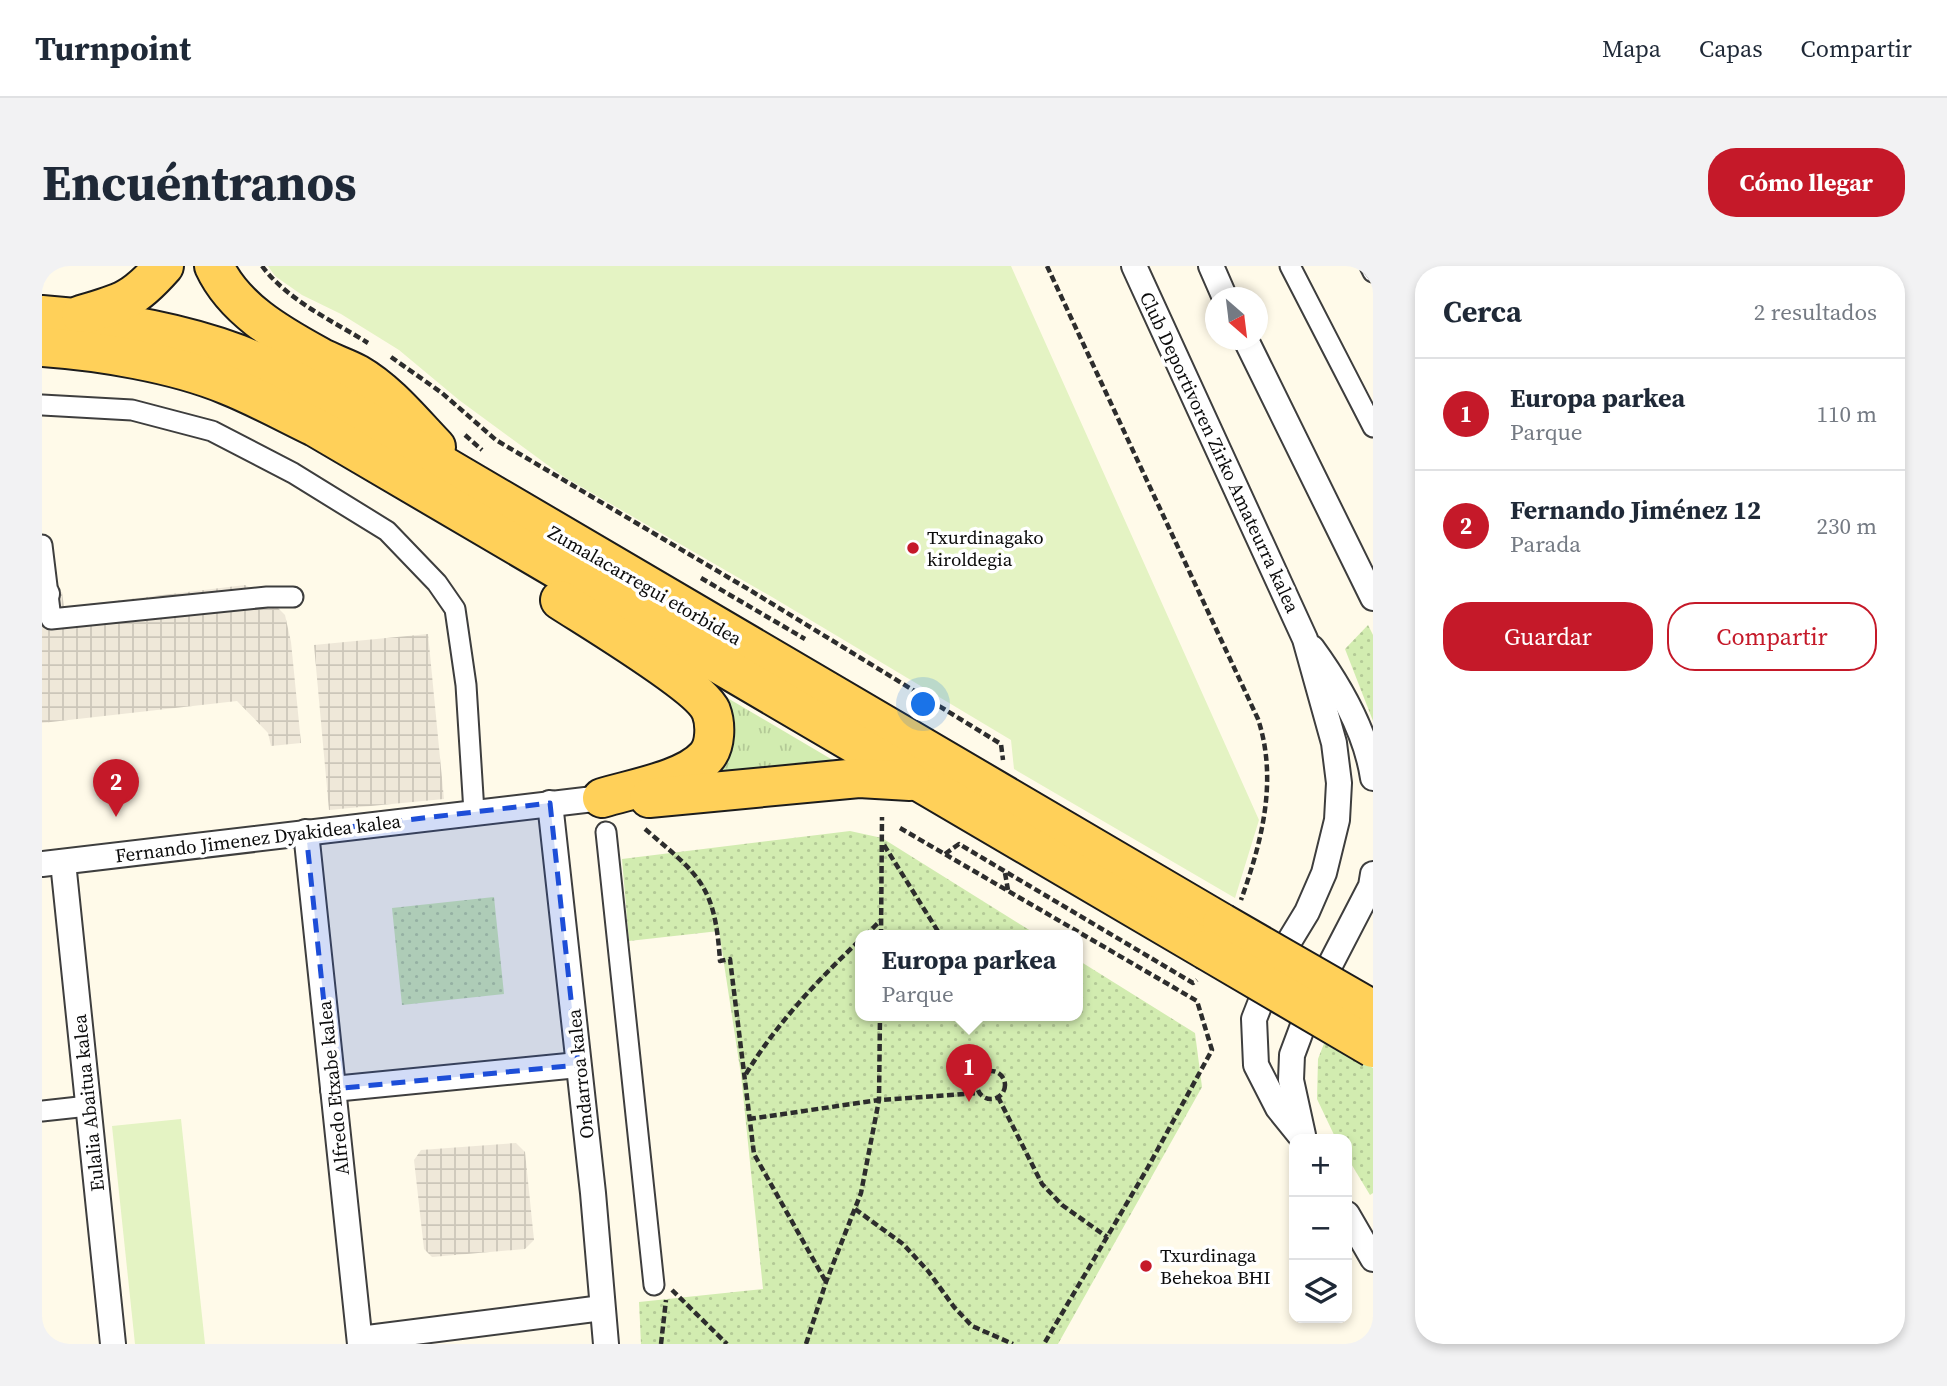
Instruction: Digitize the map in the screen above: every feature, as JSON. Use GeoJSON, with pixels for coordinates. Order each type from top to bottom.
{"type":"FeatureCollection","features":[{"type":"Feature","properties":{"kind":"main road"},"geometry":{"type":"LineString","coordinates":[[58,316],[120,304],[143,290],[164,266]]}},
{"type":"Feature","properties":{"kind":"main road"},"geometry":{"type":"LineString","coordinates":[[214,266],[235,298],[251,314],[319,357],[357,374],[388,397],[463,497],[512,570],[687,684],[710,709],[715,731],[707,756],[682,774],[604,815]]}},
{"type":"Feature","properties":{"kind":"main road","name":"Zumalacarregui etorbidea"},"geometry":{"type":"LineString","coordinates":[[58,316],[144,328],[238,354],[330,399],[463,497],[917,781],[1214,937]]}},
{"type":"Feature","properties":{"kind":"main road","name":"Zumalacarregui etorbidea"},"geometry":{"type":"LineString","coordinates":[[42,347],[137,359],[226,384],[463,497],[1214,937]]}},
{"type":"Feature","properties":{"kind":"main road"},"geometry":{"type":"LineString","coordinates":[[604,815],[667,798],[859,778],[917,781]]}},
{"type":"Feature","properties":{"kind":"main road"},"geometry":{"type":"LineString","coordinates":[[1214,937],[1373,1010]]}},
{"type":"Feature","properties":{"kind":"main road"},"geometry":{"type":"LineString","coordinates":[[1214,937],[1373,1048]]}},
{"type":"Feature","properties":{"kind":"street","name":"Club Deportivoren Zirko Amateurra kalea"},"geometry":{"type":"LineString","coordinates":[[1134,266],[1306,639],[1334,743],[1339,783],[1337,820],[1324,873],[1307,912],[1276,963],[1254,1019],[1256,1065],[1278,1108],[1300,1134]]}},
{"type":"Feature","properties":{"kind":"street"},"geometry":{"type":"LineString","coordinates":[[1211,266],[1220,287]]}},
{"type":"Feature","properties":{"kind":"street"},"geometry":{"type":"LineString","coordinates":[[1290,266],[1373,426]]}},
{"type":"Feature","properties":{"kind":"street"},"geometry":{"type":"LineString","coordinates":[[1370,266],[1373,272]]}},
{"type":"Feature","properties":{"kind":"street"},"geometry":{"type":"LineString","coordinates":[[1251,350],[1372,596]]}},
{"type":"Feature","properties":{"kind":"street"},"geometry":{"type":"LineString","coordinates":[[42,405],[132,410],[212,431],[293,473],[387,531],[437,583],[455,609],[466,685],[474,812]]}},
{"type":"Feature","properties":{"kind":"street"},"geometry":{"type":"LineString","coordinates":[[42,545],[44,594],[51,619],[267,597],[293,597]]}},
{"type":"Feature","properties":{"kind":"street","name":"Club Deportivoren Zirko Amateurra kalea"},"geometry":{"type":"LineString","coordinates":[[1306,639],[1332,676],[1349,710],[1373,778]]}},
{"type":"Feature","properties":{"kind":"street","name":"Fernando Jimenez Dyakidea kalea"},"geometry":{"type":"LineString","coordinates":[[52,863],[550,803],[604,815]]}},
{"type":"Feature","properties":{"kind":"street","name":"Ondarroa kalea"},"geometry":{"type":"LineString","coordinates":[[550,803],[593,1193],[606,1344]]}},
{"type":"Feature","properties":{"kind":"street"},"geometry":{"type":"LineString","coordinates":[[604,815],[654,1285]]}},
{"type":"Feature","properties":{"kind":"street","name":"Alfredo Etxabe kalea"},"geometry":{"type":"LineString","coordinates":[[306,832],[360,1341]]}},
{"type":"Feature","properties":{"kind":"street","name":"Eulalia Abaitua kalea"},"geometry":{"type":"LineString","coordinates":[[52,863],[88,1106],[113,1344]]}},
{"type":"Feature","properties":{"kind":"street","name":"Club Deportivoren Zirko Amateurra kalea"},"geometry":{"type":"LineString","coordinates":[[1303,1134],[1291,1080],[1292,1055],[1314,996],[1371,886],[1373,874]]}},
{"type":"Feature","properties":{"kind":"street"},"geometry":{"type":"LineString","coordinates":[[333,1089],[579,1065]]}},
{"type":"Feature","properties":{"kind":"street"},"geometry":{"type":"LineString","coordinates":[[42,1111],[88,1106]]}},
{"type":"Feature","properties":{"kind":"street"},"geometry":{"type":"LineString","coordinates":[[1352,1223],[1373,1259]]}},
{"type":"Feature","properties":{"kind":"street"},"geometry":{"type":"LineString","coordinates":[[360,1341],[602,1308]]}},
{"type":"Feature","properties":{"kind":"path"},"geometry":{"type":"LineString","coordinates":[[262,266],[272,279],[294,296],[377,348]]}},
{"type":"Feature","properties":{"kind":"path"},"geometry":{"type":"LineString","coordinates":[[1047,266],[1258,719],[1266,744],[1267,792]]}},
{"type":"Feature","properties":{"kind":"path"},"geometry":{"type":"LineString","coordinates":[[388,355],[442,393],[496,440],[753,592],[1001,744],[1004,766]]}},
{"type":"Feature","properties":{"kind":"path"},"geometry":{"type":"LineString","coordinates":[[881,930],[882,817]]}},
{"type":"Feature","properties":{"kind":"path"},"geometry":{"type":"LineString","coordinates":[[900,828],[1075,930]]}},
{"type":"Feature","properties":{"kind":"path"},"geometry":{"type":"LineString","coordinates":[[645,829],[683,861],[701,881],[712,903],[718,926],[720,961],[730,959],[754,1154],[826,1282]]}},
{"type":"Feature","properties":{"kind":"path"},"geometry":{"type":"LineString","coordinates":[[882,843],[937,930]]}},
{"type":"Feature","properties":{"kind":"path"},"geometry":{"type":"LineString","coordinates":[[1005,873],[1008,891]]}},
{"type":"Feature","properties":{"kind":"path"},"geometry":{"type":"LineString","coordinates":[[871,930],[881,920]]}},
{"type":"Feature","properties":{"kind":"path"},"geometry":{"type":"LineString","coordinates":[[1044,1344],[1147,1169],[1212,1050],[1197,1001],[1083,935]]}},
{"type":"Feature","properties":{"kind":"path"},"geometry":{"type":"LineString","coordinates":[[745,1076],[758,1054],[817,982],[855,945]]}},
{"type":"Feature","properties":{"kind":"path"},"geometry":{"type":"LineString","coordinates":[[807,1344],[826,1282],[861,1193],[879,1100],[880,1021]]}},
{"type":"Feature","properties":{"kind":"path"},"geometry":{"type":"LineString","coordinates":[[749,1119],[879,1100],[980,1093],[987,1098],[998,1097],[1003,1093],[1006,1083],[1001,1074],[992,1070],[983,1073],[978,1080],[980,1093]]}},
{"type":"Feature","properties":{"kind":"path"},"geometry":{"type":"LineString","coordinates":[[998,1097],[1042,1184],[1062,1205],[1107,1237]]}},
{"type":"Feature","properties":{"kind":"path"},"geometry":{"type":"LineString","coordinates":[[855,1209],[903,1244],[972,1326],[1013,1344]]}},
{"type":"Feature","properties":{"kind":"path"},"geometry":{"type":"LineString","coordinates":[[661,1344],[667,1284],[727,1344]]}},
{"type":"Feature","properties":{"kind":"highlighted area"},"geometry":{"type":"Polygon","coordinates":[[[550,803],[578,1065],[333,1089],[306,832],[550,803]]]}},
{"type":"Feature","properties":{"kind":"green space","name":"Txurdinagako kiroldegia"},"geometry":{"type":"Polygon","coordinates":[[[268,266],[1011,266],[1259,820],[1235,898],[1014,769],[1011,740],[564,477],[459,400],[399,350],[341,314],[302,295],[275,276],[268,266]]]}},
{"type":"Feature","properties":{"kind":"green space"},"geometry":{"type":"Polygon","coordinates":[[[1368,625],[1373,635],[1373,721],[1345,649],[1368,625]]]}},
{"type":"Feature","properties":{"kind":"green space"},"geometry":{"type":"Polygon","coordinates":[[[702,683],[848,769],[696,779],[702,683]]]}},
{"type":"Feature","properties":{"kind":"green space"},"geometry":{"type":"Polygon","coordinates":[[[850,831],[882,838],[1029,930],[855,930],[855,1021],[1083,1021],[1083,963],[1195,1033],[1202,1087],[1058,1344],[641,1344],[639,1302],[763,1289],[741,1075],[719,931],[629,941],[622,859],[850,831]]]}},
{"type":"Feature","properties":{"kind":"green space"},"geometry":{"type":"Polygon","coordinates":[[[494,897],[504,994],[402,1005],[392,908],[494,897]]]}},
{"type":"Feature","properties":{"kind":"green space"},"geometry":{"type":"Polygon","coordinates":[[[1325,1041],[1373,1068],[1373,1193],[1370,1195],[1352,1165],[1352,1134],[1334,1134],[1317,1099],[1318,1059],[1325,1041]]]}},
{"type":"Feature","properties":{"kind":"green space"},"geometry":{"type":"Polygon","coordinates":[[[181,1119],[205,1344],[135,1344],[112,1126],[181,1119]]]}},
{"type":"Feature","properties":{"kind":"shaded area"},"geometry":{"type":"Polygon","coordinates":[[[245,585],[267,597],[285,615],[291,642],[301,743],[271,746],[268,733],[237,701],[42,723],[42,594],[62,592],[64,607],[245,585]]]}},
{"type":"Feature","properties":{"kind":"shaded area"},"geometry":{"type":"Polygon","coordinates":[[[428,634],[444,799],[329,810],[314,645],[428,634]]]}},
{"type":"Feature","properties":{"kind":"shaded area"},"geometry":{"type":"Polygon","coordinates":[[[516,1143],[525,1152],[534,1240],[525,1249],[432,1257],[424,1249],[414,1160],[421,1150],[516,1143]]]}},
{"type":"Feature","properties":{"kind":"place","name":"Txurdinagako kiroldegia"},"geometry":{"type":"Point","coordinates":[913,548]}},
{"type":"Feature","properties":{"kind":"place","name":"Fernando Jiménez 12"},"geometry":{"type":"Point","coordinates":[116,817]}},
{"type":"Feature","properties":{"kind":"place","name":"Europa parkea"},"geometry":{"type":"Point","coordinates":[969,1102]}},
{"type":"Feature","properties":{"kind":"place","name":"Txurdinaga Behekoa BHI"},"geometry":{"type":"Point","coordinates":[1146,1266]}}]}
